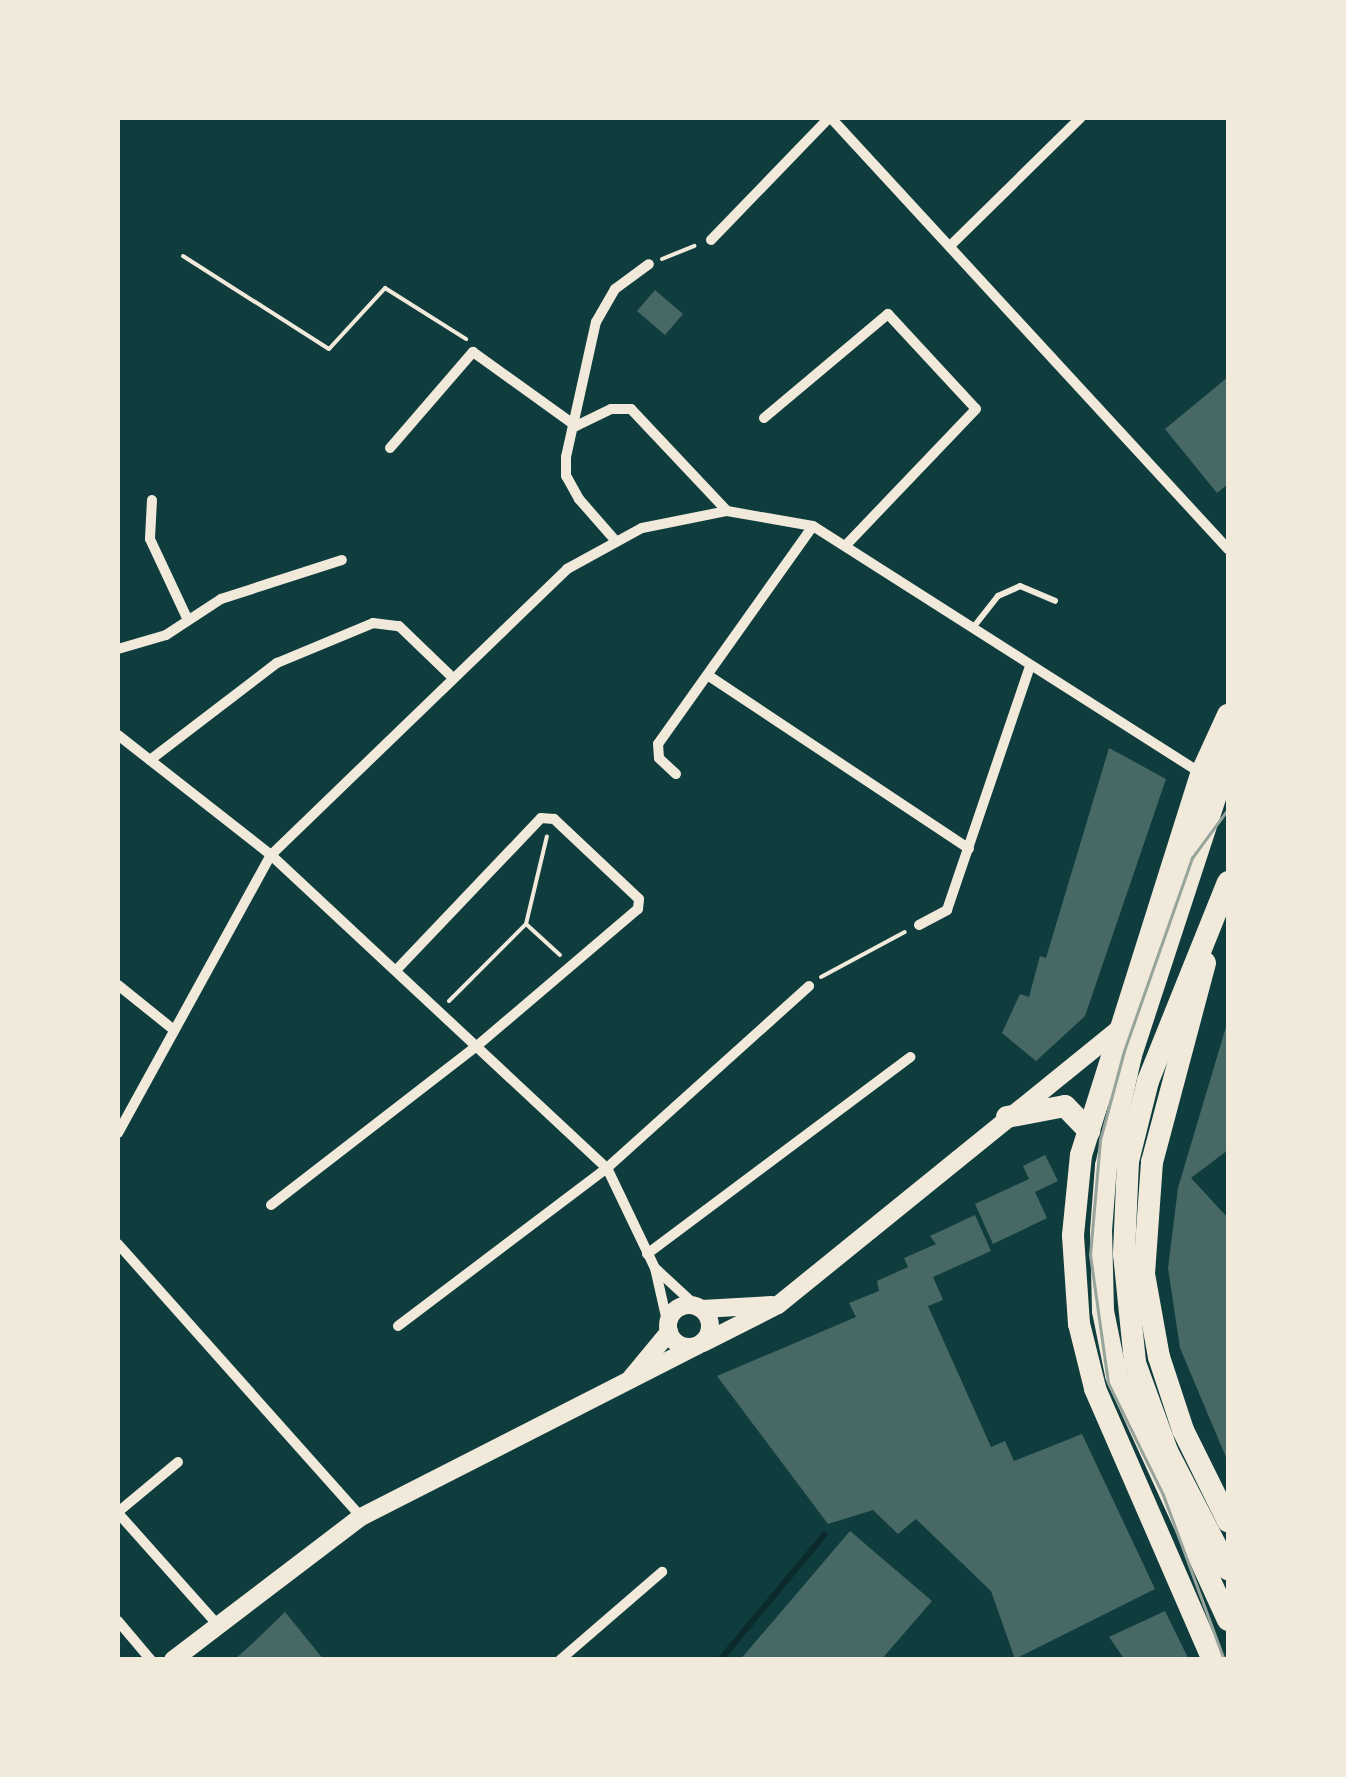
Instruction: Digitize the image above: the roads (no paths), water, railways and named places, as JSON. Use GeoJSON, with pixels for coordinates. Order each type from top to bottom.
{"type":"FeatureCollection","features":[{"type":"Feature","properties":{"kind":"main road"},"geometry":{"type":"LineString","coordinates":[[1228,714],[1218,770],[1208,790],[1205,832],[1131,1055],[1106,1166],[1102,1295],[1116,1374],[1228,1620]]}},
{"type":"Feature","properties":{"kind":"main road"},"geometry":{"type":"LineString","coordinates":[[1213,1660],[1112,1437],[1083,1346],[1073,1236],[1088,1130],[1121,1027],[1218,770],[1228,729]]}},
{"type":"Feature","properties":{"kind":"main road"},"geometry":{"type":"LineString","coordinates":[[1228,882],[1148,1080],[1128,1161],[1124,1270],[1135,1362],[1167,1451],[1228,1569]]}},
{"type":"Feature","properties":{"kind":"main road"},"geometry":{"type":"LineString","coordinates":[[1211,930],[1196,1012],[1152,1162],[1144,1274],[1158,1357],[1184,1430],[1228,1522]]}},
{"type":"Feature","properties":{"kind":"main road"},"geometry":{"type":"LineString","coordinates":[[1007,1117],[1065,1106],[1088,1130]]}},
{"type":"Feature","properties":{"kind":"street"},"geometry":{"type":"LineString","coordinates":[[711,240],[830,118],[952,244],[1228,549]]}},
{"type":"Feature","properties":{"kind":"street"},"geometry":{"type":"LineString","coordinates":[[952,244],[1080,118]]}},
{"type":"Feature","properties":{"kind":"street"},"geometry":{"type":"LineString","coordinates":[[614,539],[566,476],[596,322],[615,288],[648,264]]}},
{"type":"Feature","properties":{"kind":"street"},"geometry":{"type":"LineString","coordinates":[[764,418],[888,314],[976,409],[848,544]]}},
{"type":"Feature","properties":{"kind":"street"},"geometry":{"type":"LineString","coordinates":[[390,448],[473,352],[576,426]]}},
{"type":"Feature","properties":{"kind":"street"},"geometry":{"type":"LineString","coordinates":[[576,426],[611,409],[631,408],[728,511]]}},
{"type":"Feature","properties":{"kind":"street"},"geometry":{"type":"LineString","coordinates":[[152,500],[150,539],[188,620]]}},
{"type":"Feature","properties":{"kind":"street"},"geometry":{"type":"LineString","coordinates":[[118,1133],[271,855],[566,569],[614,539],[728,511],[814,526],[848,544],[1028,669],[1218,770]]}},
{"type":"Feature","properties":{"kind":"street"},"geometry":{"type":"LineString","coordinates":[[676,774],[659,758],[658,744],[814,526]]}},
{"type":"Feature","properties":{"kind":"street"},"geometry":{"type":"LineString","coordinates":[[118,649],[137,648],[221,599],[342,560]]}},
{"type":"Feature","properties":{"kind":"street"},"geometry":{"type":"LineString","coordinates":[[150,760],[277,664],[373,623],[398,626],[453,678]]}},
{"type":"Feature","properties":{"kind":"street"},"geometry":{"type":"LineString","coordinates":[[919,925],[948,910],[1028,669]]}},
{"type":"Feature","properties":{"kind":"street"},"geometry":{"type":"LineString","coordinates":[[709,676],[969,849]]}},
{"type":"Feature","properties":{"kind":"street"},"geometry":{"type":"LineString","coordinates":[[118,735],[271,855],[607,1168],[655,1268],[668,1328],[676,1344],[700,1344]]}},
{"type":"Feature","properties":{"kind":"street"},"geometry":{"type":"LineString","coordinates":[[271,1205],[478,1045],[638,909],[634,890],[554,819],[541,818],[396,970]]}},
{"type":"Feature","properties":{"kind":"street"},"geometry":{"type":"LineString","coordinates":[[118,985],[174,1030]]}},
{"type":"Feature","properties":{"kind":"street"},"geometry":{"type":"LineString","coordinates":[[398,1326],[607,1168],[809,986]]}},
{"type":"Feature","properties":{"kind":"street"},"geometry":{"type":"LineString","coordinates":[[172,1660],[216,1622],[361,1517],[778,1305],[1121,1027]]}},
{"type":"Feature","properties":{"kind":"street"},"geometry":{"type":"LineString","coordinates":[[647,1254],[910,1057]]}},
{"type":"Feature","properties":{"kind":"street"},"geometry":{"type":"LineString","coordinates":[[118,1244],[361,1517]]}},
{"type":"Feature","properties":{"kind":"street"},"geometry":{"type":"LineString","coordinates":[[655,1268],[698,1307],[711,1325],[700,1344]]}},
{"type":"Feature","properties":{"kind":"street"},"geometry":{"type":"LineString","coordinates":[[628,1382],[668,1328],[677,1309],[778,1305]]}},
{"type":"Feature","properties":{"kind":"street"},"geometry":{"type":"LineString","coordinates":[[178,1462],[118,1512],[216,1622]]}},
{"type":"Feature","properties":{"kind":"street"},"geometry":{"type":"LineString","coordinates":[[560,1660],[662,1572]]}},
{"type":"Feature","properties":{"kind":"street"},"geometry":{"type":"LineString","coordinates":[[118,1621],[150,1660]]}},
{"type":"Feature","properties":{"kind":"lane"},"geometry":{"type":"LineString","coordinates":[[972,630],[998,596],[1020,586],[1055,601]]}},
{"type":"Feature","properties":{"kind":"waterway"},"geometry":{"type":"LineString","coordinates":[[720,1660],[824,1535]]}},
{"type":"Feature","properties":{"kind":"tram line"},"geometry":{"type":"LineString","coordinates":[[1224,1660],[1163,1495],[1108,1383],[1090,1255],[1100,1140],[1124,1051],[1192,858],[1228,809]]}}]}
